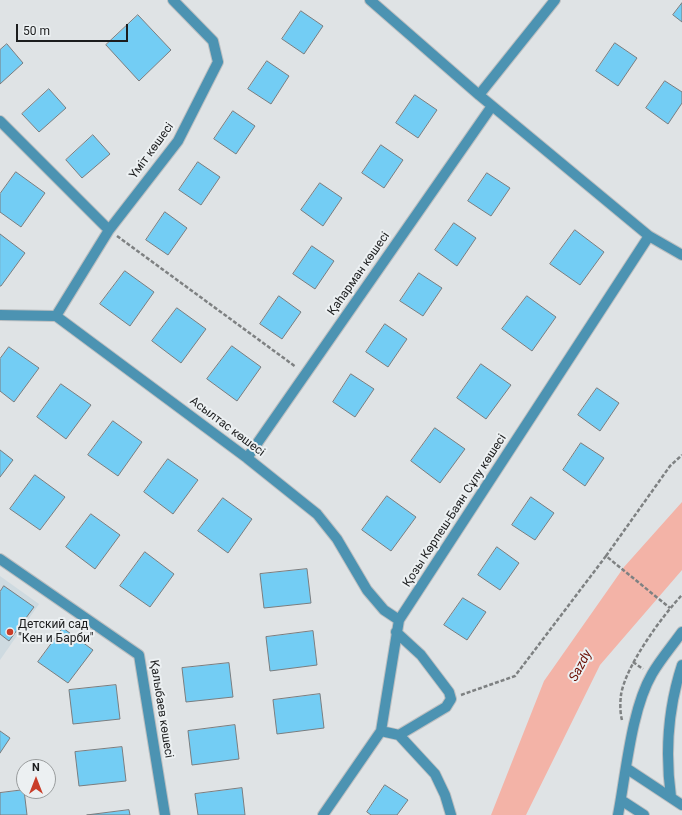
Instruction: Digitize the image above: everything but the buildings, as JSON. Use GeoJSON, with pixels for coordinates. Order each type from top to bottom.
{"type":"FeatureCollection","features":[{"type":"Feature","properties":{"kind":"street","name":"Үміт көшесі"},"geometry":{"type":"LineString","coordinates":[[56,316],[109,230],[178,141],[218,62],[213,41],[173,0]]}},
{"type":"Feature","properties":{"kind":"street"},"geometry":{"type":"LineString","coordinates":[[370,0],[492,106],[649,236],[682,255]]}},
{"type":"Feature","properties":{"kind":"street"},"geometry":{"type":"LineString","coordinates":[[479,94],[555,0]]}},
{"type":"Feature","properties":{"kind":"street","name":"Қаһарман көшесі"},"geometry":{"type":"LineString","coordinates":[[247,458],[492,106]]}},
{"type":"Feature","properties":{"kind":"street"},"geometry":{"type":"LineString","coordinates":[[0,121],[109,230]]}},
{"type":"Feature","properties":{"kind":"street","name":"Қозы Көрпеш-Баян Сұлу көшесі"},"geometry":{"type":"LineString","coordinates":[[323,815],[381,731],[399,620],[649,236]]}},
{"type":"Feature","properties":{"kind":"street"},"geometry":{"type":"LineString","coordinates":[[0,315],[56,316]]}},
{"type":"Feature","properties":{"kind":"street","name":"Асылтас көшесі"},"geometry":{"type":"LineString","coordinates":[[56,316],[247,458],[317,514],[336,539],[367,590],[384,610],[399,620]]}},
{"type":"Feature","properties":{"kind":"street","name":"Қалыбаев көшесі"},"geometry":{"type":"LineString","coordinates":[[0,559],[138,655],[165,815]]}},
{"type":"Feature","properties":{"kind":"street"},"geometry":{"type":"LineString","coordinates":[[396,632],[421,655],[449,692],[451,699],[446,707],[399,735]]}},
{"type":"Feature","properties":{"kind":"street"},"geometry":{"type":"LineString","coordinates":[[618,815],[626,768],[641,701],[651,675],[682,632]]}},
{"type":"Feature","properties":{"kind":"street"},"geometry":{"type":"LineString","coordinates":[[671,797],[668,777],[668,738],[672,696],[682,665]]}},
{"type":"Feature","properties":{"kind":"street"},"geometry":{"type":"LineString","coordinates":[[381,731],[399,735],[434,774],[445,795],[452,815]]}},
{"type":"Feature","properties":{"kind":"street"},"geometry":{"type":"LineString","coordinates":[[626,768],[682,805]]}},
{"type":"Feature","properties":{"kind":"street"},"geometry":{"type":"LineString","coordinates":[[621,800],[644,815]]}},
{"type":"Feature","properties":{"kind":"path"},"geometry":{"type":"LineString","coordinates":[[109,230],[305,374]]}},
{"type":"Feature","properties":{"kind":"path"},"geometry":{"type":"LineString","coordinates":[[451,699],[514,676],[606,556],[670,466],[682,454]]}},
{"type":"Feature","properties":{"kind":"path"},"geometry":{"type":"LineString","coordinates":[[606,556],[670,608]]}},
{"type":"Feature","properties":{"kind":"shaded area","name":"Детский сад \"Кен и Барби\""},"geometry":{"type":"Polygon","coordinates":[[[0,576],[39,604],[0,660],[0,576]]]}},
{"type":"Feature","properties":{"kind":"water","name":"Sazdy"},"geometry":{"type":"Polygon","coordinates":[[[682,502],[682,570],[600,665],[526,815],[491,815],[544,681],[624,567],[682,502]]]}},
{"type":"Feature","properties":{"kind":"place","name":"Детский сад \"Кен и Барби\""},"geometry":{"type":"Point","coordinates":[10,632]}}]}
